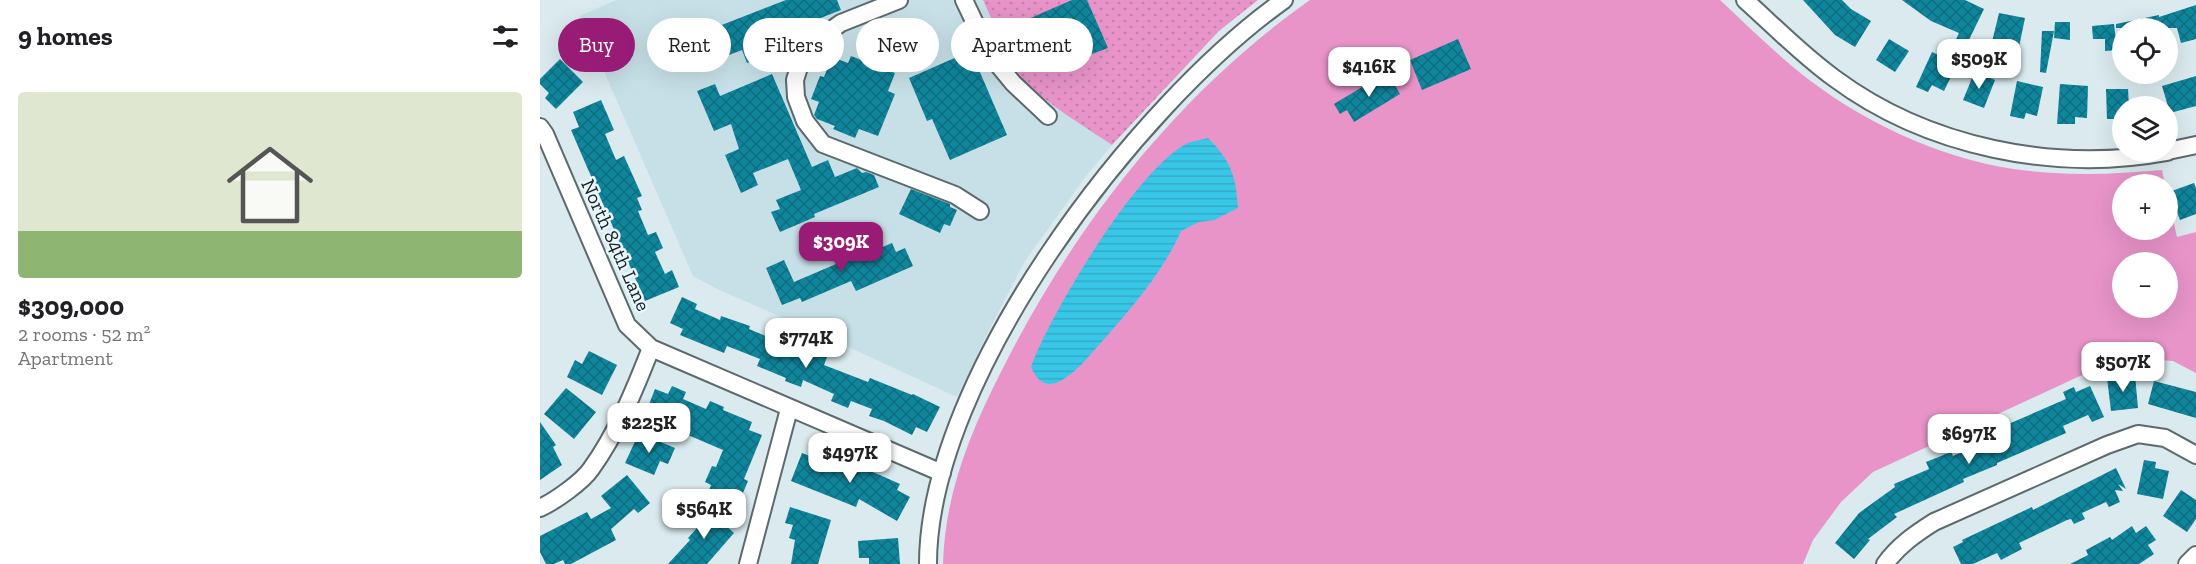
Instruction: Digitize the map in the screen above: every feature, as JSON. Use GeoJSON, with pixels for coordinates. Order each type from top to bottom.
{"type":"FeatureCollection","features":[{"type":"Feature","properties":{"kind":"street"},"geometry":{"type":"LineString","coordinates":[[898,0],[841,23],[814,42],[800,64],[795,80],[795,97],[805,121],[824,144],[955,195],[980,211]]}},
{"type":"Feature","properties":{"kind":"street"},"geometry":{"type":"LineString","coordinates":[[964,0],[990,55],[1013,84],[1047,116]]}},
{"type":"Feature","properties":{"kind":"street"},"geometry":{"type":"LineString","coordinates":[[928,564],[931,514],[963,409],[1002,331],[1043,264],[1086,202],[1142,133],[1181,90],[1222,50],[1284,0]]}},
{"type":"Feature","properties":{"kind":"street"},"geometry":{"type":"LineString","coordinates":[[1745,0],[1803,53],[1849,89],[1885,109],[1940,133],[1980,145],[2050,157],[2112,158]]}},
{"type":"Feature","properties":{"kind":"street","name":"North 84th Lane"},"geometry":{"type":"LineString","coordinates":[[540,127],[627,325],[651,348],[942,473]]}},
{"type":"Feature","properties":{"kind":"street"},"geometry":{"type":"LineString","coordinates":[[2178,150],[2196,146]]}},
{"type":"Feature","properties":{"kind":"street"},"geometry":{"type":"LineString","coordinates":[[540,507],[552,503],[590,471],[612,434],[651,348]]}},
{"type":"Feature","properties":{"kind":"street"},"geometry":{"type":"LineString","coordinates":[[748,564],[789,409]]}},
{"type":"Feature","properties":{"kind":"street"},"geometry":{"type":"LineString","coordinates":[[1885,564],[1892,554],[1934,522],[2117,441],[2138,434],[2164,438],[2196,455]]}},
{"type":"Feature","properties":{"kind":"street"},"geometry":{"type":"LineString","coordinates":[[2187,564],[2196,555]]}},
{"type":"Feature","properties":{"kind":"shaded area"},"geometry":{"type":"Polygon","coordinates":[[[616,0],[983,0],[991,18],[951,18],[951,72],[1018,72],[1050,102],[1112,145],[1086,176],[1025,261],[957,397],[717,289],[693,276],[604,72],[635,72],[635,18],[581,18],[580,16],[616,0]]]}},
{"type":"Feature","properties":{"kind":"shaded area"},"geometry":{"type":"Polygon","coordinates":[[[983,0],[1258,0],[1219,31],[1112,145],[1018,79],[1015,72],[1093,72],[1093,18],[991,18],[983,0]]]}},
{"type":"Feature","properties":{"kind":"shaded area"},"geometry":{"type":"Polygon","coordinates":[[[1310,0],[1720,0],[1808,79],[1858,112],[1913,140],[1971,160],[2000,167],[2046,173],[2096,174],[2162,170],[2163,174],[2112,174],[2112,240],[2178,240],[2178,237],[2196,232],[2196,373],[2173,361],[2144,359],[2093,370],[1873,472],[1841,502],[1813,540],[1803,564],[943,564],[949,513],[961,464],[1002,370],[1030,317],[1096,214],[1174,120],[1216,77],[1310,0]]]}},
{"type":"Feature","properties":{"kind":"water"},"geometry":{"type":"Polygon","coordinates":[[[1208,138],[1222,154],[1231,170],[1236,187],[1238,208],[1214,220],[1199,222],[1181,231],[1150,284],[1082,364],[1062,380],[1048,384],[1042,382],[1031,367],[1056,313],[1097,245],[1143,182],[1166,159],[1186,144],[1208,138]]]}},
{"type":"Feature","properties":{"kind":"building"},"geometry":{"type":"Polygon","coordinates":[[[786,0],[837,0],[841,10],[821,18],[743,18],[743,53],[742,50],[731,54],[731,21],[786,0]]]}},
{"type":"Feature","properties":{"kind":"building"},"geometry":{"type":"Polygon","coordinates":[[[1072,0],[1087,0],[1108,48],[1093,54],[1093,18],[1031,18],[1072,0]]]}},
{"type":"Feature","properties":{"kind":"building"},"geometry":{"type":"Polygon","coordinates":[[[1803,0],[1842,0],[1851,9],[1871,21],[1855,47],[1835,35],[1803,0]]]}},
{"type":"Feature","properties":{"kind":"building"},"geometry":{"type":"Polygon","coordinates":[[[1902,0],[1965,0],[1984,9],[1944,91],[1932,85],[1928,92],[1916,87],[1932,52],[1947,59],[1959,33],[1931,21],[1902,0]]]}},
{"type":"Feature","properties":{"kind":"building"},"geometry":{"type":"Polygon","coordinates":[[[2196,5],[2196,39],[2181,43],[2178,18],[2145,18],[2159,15],[2159,17],[2196,5]]]}},
{"type":"Feature","properties":{"kind":"building"},"geometry":{"type":"Polygon","coordinates":[[[1999,13],[2025,18],[2019,47],[1992,42],[1999,13]]]}},
{"type":"Feature","properties":{"kind":"building"},"geometry":{"type":"Polygon","coordinates":[[[2055,22],[2070,22],[2070,40],[2054,38],[2055,22]]]}},
{"type":"Feature","properties":{"kind":"building"},"geometry":{"type":"Polygon","coordinates":[[[2112,24],[2112,50],[2105,51],[2105,39],[2093,39],[2092,26],[2112,24]]]}},
{"type":"Feature","properties":{"kind":"building"},"geometry":{"type":"Polygon","coordinates":[[[2042,31],[2054,31],[2046,73],[2040,72],[2042,31]]]}},
{"type":"Feature","properties":{"kind":"building"},"geometry":{"type":"Polygon","coordinates":[[[1458,39],[1471,69],[1422,90],[1410,60],[1458,39]]]}},
{"type":"Feature","properties":{"kind":"building"},"geometry":{"type":"Polygon","coordinates":[[[1889,39],[1909,51],[1895,72],[1876,60],[1889,39]]]}},
{"type":"Feature","properties":{"kind":"building"},"geometry":{"type":"Polygon","coordinates":[[[851,56],[856,58],[856,72],[895,73],[888,91],[895,94],[878,136],[859,129],[855,138],[833,129],[835,126],[817,119],[814,115],[819,102],[811,99],[820,76],[824,77],[826,72],[844,72],[844,62],[848,63],[851,56]]]}},
{"type":"Feature","properties":{"kind":"building"},"geometry":{"type":"Polygon","coordinates":[[[951,60],[951,72],[980,72],[1007,135],[950,160],[932,119],[927,121],[909,78],[923,72],[939,72],[939,65],[951,60]]]}},
{"type":"Feature","properties":{"kind":"building"},"geometry":{"type":"Polygon","coordinates":[[[558,61],[558,72],[573,72],[583,82],[556,109],[545,98],[549,93],[540,84],[540,79],[558,61]]]}},
{"type":"Feature","properties":{"kind":"building"},"geometry":{"type":"Polygon","coordinates":[[[1975,71],[1995,80],[1984,108],[1963,100],[1975,71]]]}},
{"type":"Feature","properties":{"kind":"building"},"geometry":{"type":"Polygon","coordinates":[[[1387,72],[1400,94],[1354,122],[1347,110],[1340,114],[1334,104],[1387,72]]]}},
{"type":"Feature","properties":{"kind":"building"},"geometry":{"type":"Polygon","coordinates":[[[772,74],[812,167],[828,160],[835,177],[857,168],[862,173],[874,175],[879,187],[814,214],[815,217],[780,232],[771,212],[780,209],[776,200],[801,190],[788,159],[753,173],[758,185],[741,193],[725,155],[739,149],[731,124],[714,131],[697,91],[715,84],[720,96],[772,74]]]}},
{"type":"Feature","properties":{"kind":"building"},"geometry":{"type":"Polygon","coordinates":[[[2196,76],[2196,106],[2178,111],[2178,96],[2165,96],[2162,86],[2178,84],[2178,81],[2196,76]]]}},
{"type":"Feature","properties":{"kind":"building"},"geometry":{"type":"Polygon","coordinates":[[[2017,81],[2043,87],[2037,116],[2026,113],[2024,119],[2010,116],[2017,81]]]}},
{"type":"Feature","properties":{"kind":"building"},"geometry":{"type":"Polygon","coordinates":[[[2060,84],[2088,86],[2087,118],[2075,117],[2075,124],[2057,124],[2060,84]]]}},
{"type":"Feature","properties":{"kind":"building"},"geometry":{"type":"Polygon","coordinates":[[[2106,89],[2128,89],[2128,96],[2112,96],[2112,119],[2107,119],[2106,89]]]}},
{"type":"Feature","properties":{"kind":"building"},"geometry":{"type":"Polygon","coordinates":[[[601,100],[614,130],[605,134],[616,160],[624,156],[642,196],[637,198],[642,210],[638,211],[648,235],[656,232],[663,248],[655,252],[665,274],[672,270],[679,287],[645,301],[571,130],[579,127],[573,112],[601,100]]]}},
{"type":"Feature","properties":{"kind":"building"},"geometry":{"type":"Polygon","coordinates":[[[2194,183],[2196,188],[2196,214],[2180,220],[2178,215],[2178,189],[2194,183]]]}},
{"type":"Feature","properties":{"kind":"building"},"geometry":{"type":"Polygon","coordinates":[[[911,189],[950,204],[950,207],[957,210],[950,226],[944,224],[940,233],[899,214],[911,189]]]}},
{"type":"Feature","properties":{"kind":"building"},"geometry":{"type":"Polygon","coordinates":[[[858,241],[864,255],[892,243],[896,252],[905,248],[913,266],[856,291],[851,281],[802,302],[800,298],[782,305],[766,268],[784,260],[794,282],[843,261],[838,249],[858,241]]]}},
{"type":"Feature","properties":{"kind":"building"},"geometry":{"type":"Polygon","coordinates":[[[682,297],[697,304],[695,309],[720,320],[721,316],[750,326],[749,329],[797,349],[798,346],[827,357],[824,365],[868,382],[870,378],[940,407],[927,432],[916,427],[912,435],[869,416],[872,409],[851,401],[848,408],[831,401],[834,394],[803,380],[801,387],[757,366],[760,359],[727,346],[724,353],[680,335],[683,329],[670,323],[682,297]]]}},
{"type":"Feature","properties":{"kind":"building"},"geometry":{"type":"Polygon","coordinates":[[[589,351],[617,365],[602,395],[567,377],[575,360],[582,364],[589,351]]]}},
{"type":"Feature","properties":{"kind":"building"},"geometry":{"type":"Polygon","coordinates":[[[2135,375],[2138,408],[2111,411],[2107,378],[2135,375]]]}},
{"type":"Feature","properties":{"kind":"building"},"geometry":{"type":"Polygon","coordinates":[[[2154,381],[2196,392],[2196,418],[2148,404],[2154,381]]]}},
{"type":"Feature","properties":{"kind":"building"},"geometry":{"type":"Polygon","coordinates":[[[672,386],[686,392],[683,399],[706,409],[710,401],[724,407],[723,410],[752,422],[749,430],[762,435],[744,479],[748,481],[735,512],[705,500],[711,485],[705,482],[712,466],[716,467],[723,450],[681,432],[684,427],[646,412],[655,389],[668,394],[672,386]]]}},
{"type":"Feature","properties":{"kind":"building"},"geometry":{"type":"Polygon","coordinates":[[[2090,386],[2104,417],[2092,422],[2088,415],[2063,426],[2066,433],[1963,479],[1964,482],[1894,514],[1897,517],[1868,539],[1870,540],[1854,559],[1835,543],[1859,513],[1895,487],[1894,484],[1929,469],[1926,462],[1951,452],[1953,456],[2000,436],[1997,429],[2066,399],[2063,392],[2074,387],[2076,392],[2090,386]]]}},
{"type":"Feature","properties":{"kind":"building"},"geometry":{"type":"Polygon","coordinates":[[[566,388],[596,412],[574,439],[544,414],[566,388]]]}},
{"type":"Feature","properties":{"kind":"building"},"geometry":{"type":"Polygon","coordinates":[[[540,422],[556,445],[553,447],[562,465],[540,480],[540,422]]]}},
{"type":"Feature","properties":{"kind":"building"},"geometry":{"type":"Polygon","coordinates":[[[639,433],[675,448],[668,464],[660,461],[654,475],[625,463],[639,433]]]}},
{"type":"Feature","properties":{"kind":"building"},"geometry":{"type":"Polygon","coordinates":[[[819,450],[833,456],[830,463],[854,472],[857,465],[900,484],[897,490],[910,497],[897,521],[859,499],[856,507],[791,481],[802,453],[815,458],[819,450]]]}},
{"type":"Feature","properties":{"kind":"building"},"geometry":{"type":"Polygon","coordinates":[[[2144,460],[2156,462],[2155,468],[2169,471],[2163,499],[2137,494],[2144,460]]]}},
{"type":"Feature","properties":{"kind":"building"},"geometry":{"type":"Polygon","coordinates":[[[2116,468],[2126,489],[2118,484],[2123,491],[2115,490],[2120,502],[2109,507],[2106,502],[2082,513],[2085,519],[2074,524],[2071,519],[2067,520],[2019,543],[2022,549],[2001,560],[1997,553],[1973,564],[1961,564],[1953,547],[1963,542],[1962,540],[2032,507],[2033,510],[2116,468]]]}},
{"type":"Feature","properties":{"kind":"building"},"geometry":{"type":"Polygon","coordinates":[[[627,475],[650,503],[638,513],[634,509],[611,529],[616,540],[571,564],[565,564],[563,560],[554,564],[546,564],[540,552],[540,536],[587,512],[591,519],[611,508],[601,496],[627,475]]]}},
{"type":"Feature","properties":{"kind":"building"},"geometry":{"type":"Polygon","coordinates":[[[2181,490],[2196,500],[2196,519],[2187,532],[2163,516],[2181,490]]]}},
{"type":"Feature","properties":{"kind":"building"},"geometry":{"type":"Polygon","coordinates":[[[705,507],[734,533],[707,564],[668,564],[690,540],[688,538],[698,527],[692,521],[705,507]]]}},
{"type":"Feature","properties":{"kind":"building"},"geometry":{"type":"Polygon","coordinates":[[[790,507],[831,520],[818,564],[791,564],[795,540],[789,538],[793,525],[785,523],[790,507]]]}},
{"type":"Feature","properties":{"kind":"building"},"geometry":{"type":"Polygon","coordinates":[[[2132,526],[2136,533],[2146,526],[2156,540],[2148,545],[2154,554],[2139,564],[2070,564],[2088,555],[2086,550],[2110,537],[2112,540],[2132,526]]]}},
{"type":"Feature","properties":{"kind":"building"},"geometry":{"type":"Polygon","coordinates":[[[898,538],[900,564],[869,564],[869,558],[859,558],[858,541],[898,538]]]}}]}
